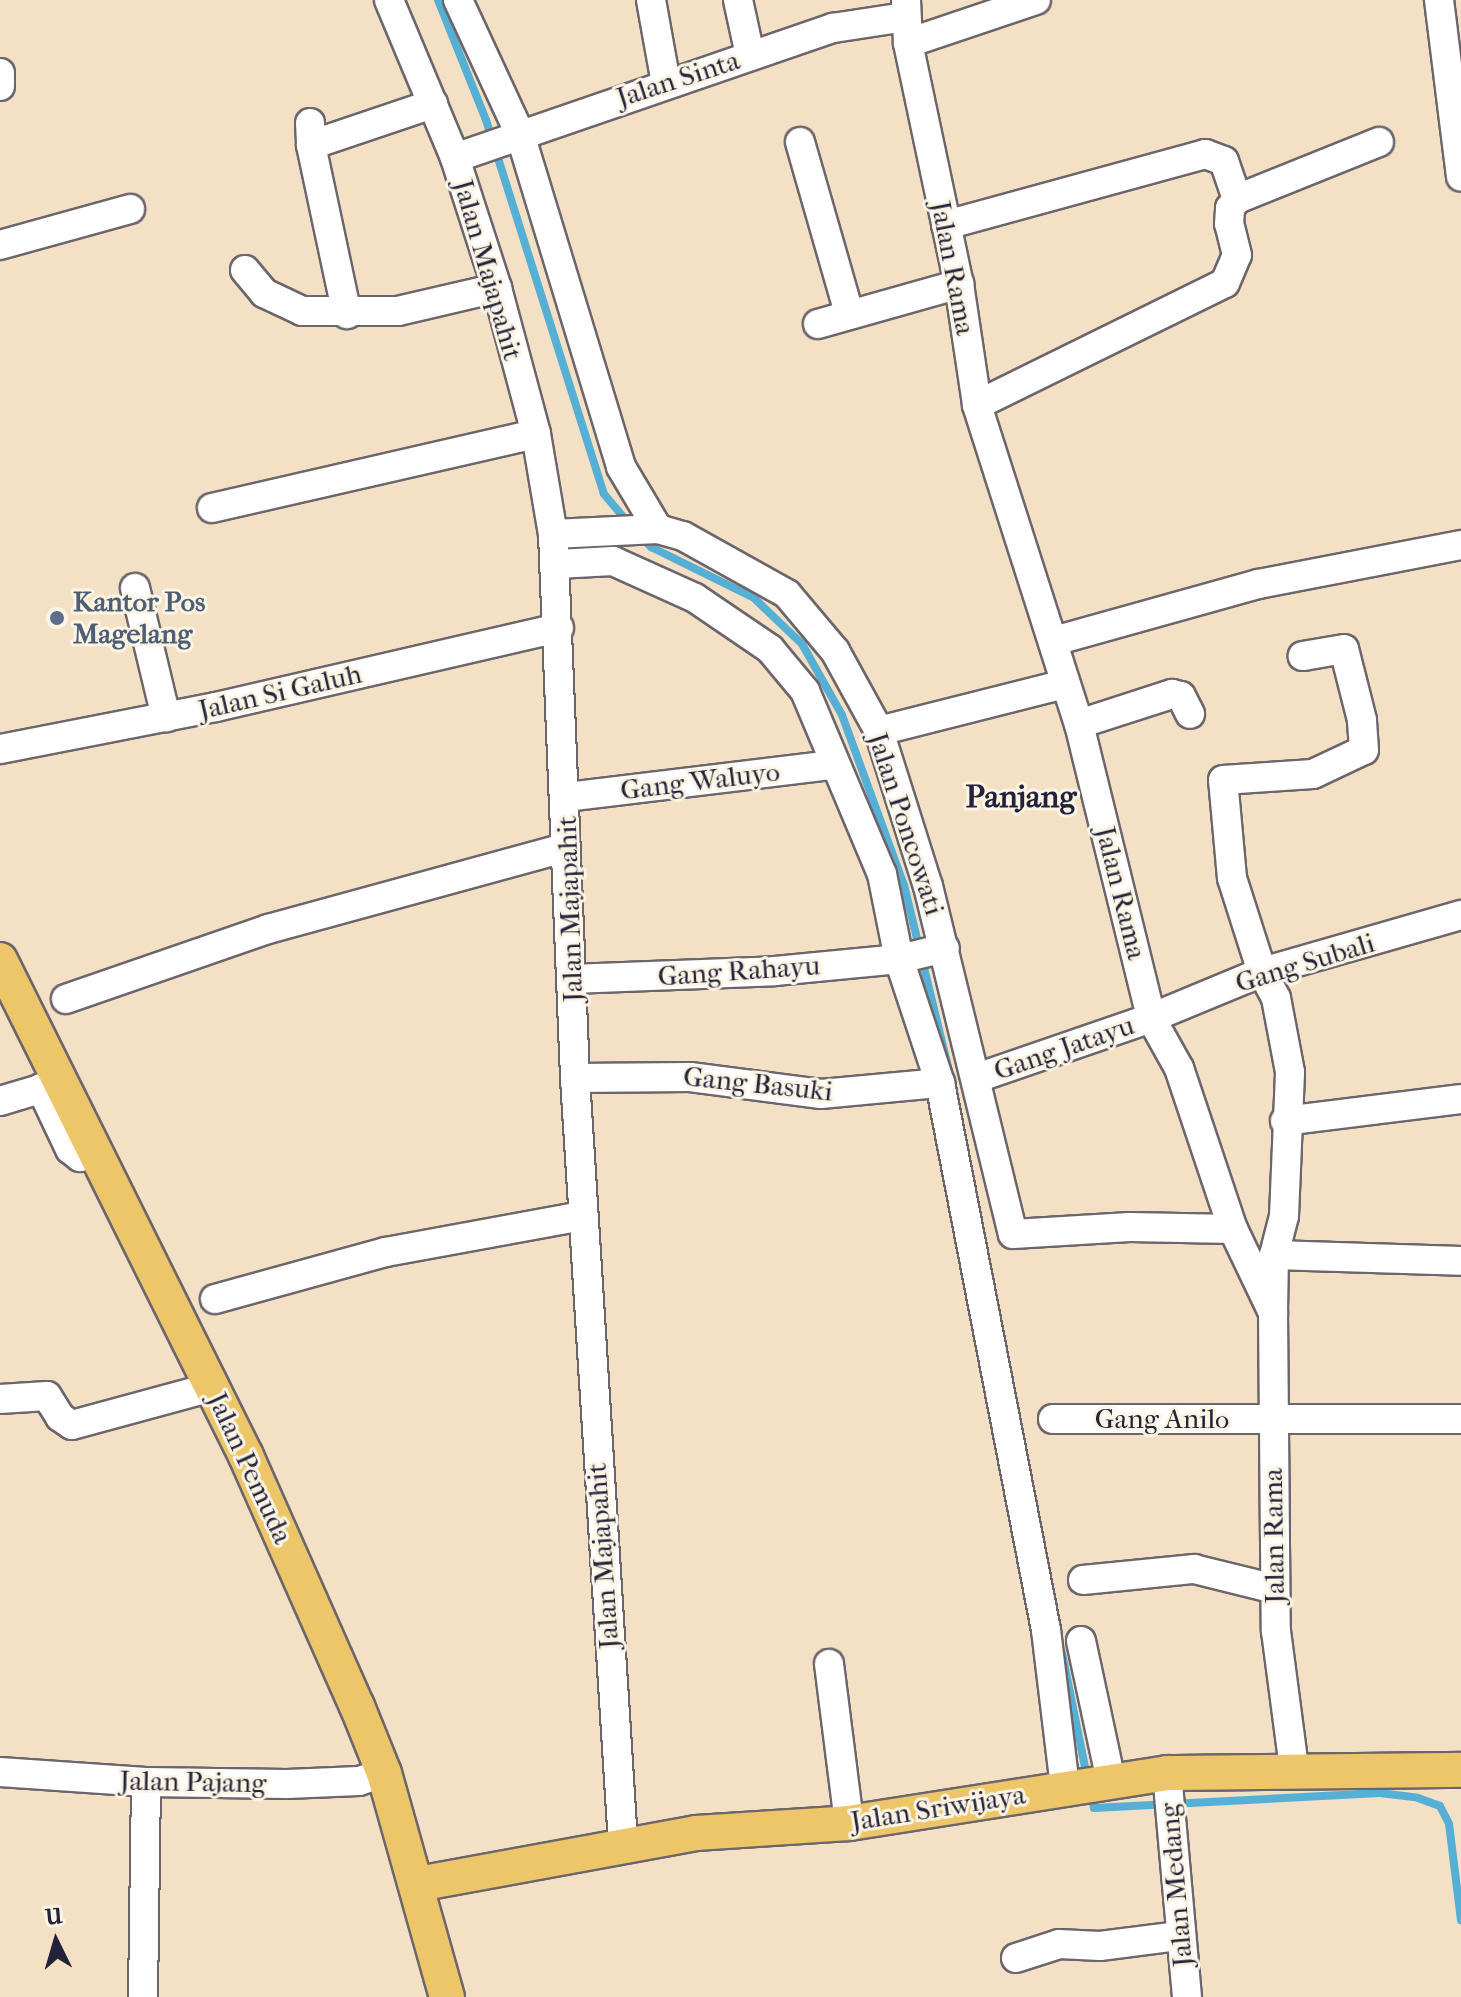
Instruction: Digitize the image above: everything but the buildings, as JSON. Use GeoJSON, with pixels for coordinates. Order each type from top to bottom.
{"type":"FeatureCollection","features":[{"type":"Feature","properties":{"kind":"main road","name":"Jalan Pemuda"},"geometry":{"type":"LineString","coordinates":[[0,960],[51,1085],[95,1151],[212,1387],[384,1773],[418,1884],[447,1997]]}},
{"type":"Feature","properties":{"kind":"main road","name":"Jalan Sriwijaya"},"geometry":{"type":"LineString","coordinates":[[418,1884],[696,1833],[849,1823],[1167,1773],[1294,1768],[1461,1770]]}},
{"type":"Feature","properties":{"kind":"street","name":"Jalan Majapahit"},"geometry":{"type":"LineString","coordinates":[[389,0],[433,104],[468,153],[497,288],[536,434],[557,564],[575,1078],[623,1844]]}},
{"type":"Feature","properties":{"kind":"street"},"geometry":{"type":"LineString","coordinates":[[458,0],[514,137],[621,467],[650,530],[553,534]]}},
{"type":"Feature","properties":{"kind":"street"},"geometry":{"type":"LineString","coordinates":[[651,0],[666,83]]}},
{"type":"Feature","properties":{"kind":"street"},"geometry":{"type":"LineString","coordinates":[[738,0],[750,55]]}},
{"type":"Feature","properties":{"kind":"street","name":"Jalan Sinta"},"geometry":{"type":"LineString","coordinates":[[468,153],[666,83],[869,19],[906,20],[1036,0]]}},
{"type":"Feature","properties":{"kind":"street"},"geometry":{"type":"LineString","coordinates":[[1439,0],[1461,177]]}},
{"type":"Feature","properties":{"kind":"street","name":"Jalan Rama"},"geometry":{"type":"LineString","coordinates":[[906,20],[959,284],[977,405],[1079,724],[1151,1018],[1179,1068],[1233,1229],[1273,1313],[1271,1418],[1275,1589],[1294,1768]]}},
{"type":"Feature","properties":{"kind":"street"},"geometry":{"type":"LineString","coordinates":[[0,73],[0,86]]}},
{"type":"Feature","properties":{"kind":"street"},"geometry":{"type":"LineString","coordinates":[[347,314],[310,134],[433,104]]}},
{"type":"Feature","properties":{"kind":"street"},"geometry":{"type":"LineString","coordinates":[[800,142],[849,313]]}},
{"type":"Feature","properties":{"kind":"street"},"geometry":{"type":"LineString","coordinates":[[977,405],[1225,283],[1237,255],[1229,224],[1230,208],[1237,199],[1379,142]]}},
{"type":"Feature","properties":{"kind":"street"},"geometry":{"type":"LineString","coordinates":[[946,225],[1205,154],[1224,161],[1237,199]]}},
{"type":"Feature","properties":{"kind":"street"},"geometry":{"type":"LineString","coordinates":[[0,245],[130,209]]}},
{"type":"Feature","properties":{"kind":"street"},"geometry":{"type":"LineString","coordinates":[[245,270],[264,293],[280,304],[347,314],[398,311],[497,288]]}},
{"type":"Feature","properties":{"kind":"street"},"geometry":{"type":"LineString","coordinates":[[818,324],[959,284]]}},
{"type":"Feature","properties":{"kind":"street"},"geometry":{"type":"LineString","coordinates":[[212,508],[536,434]]}},
{"type":"Feature","properties":{"kind":"street","name":"Jalan Poncowati"},"geometry":{"type":"LineString","coordinates":[[650,530],[683,536],[787,594],[835,651],[879,731],[977,1078],[1013,1234],[1118,1228],[1233,1229]]}},
{"type":"Feature","properties":{"kind":"street"},"geometry":{"type":"LineString","coordinates":[[1054,641],[1258,584],[1461,545]]}},
{"type":"Feature","properties":{"kind":"street"},"geometry":{"type":"LineString","coordinates":[[557,564],[613,561],[695,598],[770,649],[805,691],[833,765],[882,874],[940,1083],[1046,1630],[1088,1785]]}},
{"type":"Feature","properties":{"kind":"street"},"geometry":{"type":"LineString","coordinates":[[135,588],[166,717]]}},
{"type":"Feature","properties":{"kind":"street","name":"Jalan Si Galuh"},"geometry":{"type":"LineString","coordinates":[[0,749],[166,717],[559,628]]}},
{"type":"Feature","properties":{"kind":"street"},"geometry":{"type":"LineString","coordinates":[[1273,1313],[1274,1255],[1284,1216],[1285,1121],[1290,1072],[1276,998],[1262,972],[1232,878],[1223,780],[1313,774],[1364,750],[1357,697],[1344,649],[1303,656]]}},
{"type":"Feature","properties":{"kind":"street"},"geometry":{"type":"LineString","coordinates":[[879,731],[1065,684]]}},
{"type":"Feature","properties":{"kind":"street"},"geometry":{"type":"LineString","coordinates":[[1079,724],[1172,694],[1181,696],[1190,714]]}},
{"type":"Feature","properties":{"kind":"street","name":"Gang Waluyo"},"geometry":{"type":"LineString","coordinates":[[567,797],[833,765]]}},
{"type":"Feature","properties":{"kind":"street"},"geometry":{"type":"LineString","coordinates":[[66,999],[268,929],[565,848]]}},
{"type":"Feature","properties":{"kind":"street","name":"Gang Subali"},"geometry":{"type":"LineString","coordinates":[[1151,1018],[1262,972],[1461,915]]}},
{"type":"Feature","properties":{"kind":"street","name":"Gang Rahayu"},"geometry":{"type":"LineString","coordinates":[[571,979],[701,976],[903,958],[940,950]]}},
{"type":"Feature","properties":{"kind":"street","name":"Gang Jatayu"},"geometry":{"type":"LineString","coordinates":[[977,1078],[1151,1018]]}},
{"type":"Feature","properties":{"kind":"street","name":"Gang Basuki"},"geometry":{"type":"LineString","coordinates":[[575,1078],[690,1077],[821,1094],[940,1083]]}},
{"type":"Feature","properties":{"kind":"street"},"geometry":{"type":"LineString","coordinates":[[0,1101],[51,1085]]}},
{"type":"Feature","properties":{"kind":"street"},"geometry":{"type":"LineString","coordinates":[[1285,1121],[1461,1099]]}},
{"type":"Feature","properties":{"kind":"street"},"geometry":{"type":"LineString","coordinates":[[215,1299],[386,1252],[583,1216]]}},
{"type":"Feature","properties":{"kind":"street"},"geometry":{"type":"LineString","coordinates":[[1274,1255],[1461,1261]]}},
{"type":"Feature","properties":{"kind":"street"},"geometry":{"type":"LineString","coordinates":[[0,1399],[47,1396],[60,1417],[72,1425],[212,1387]]}},
{"type":"Feature","properties":{"kind":"street","name":"Gang Anilo"},"geometry":{"type":"LineString","coordinates":[[1053,1419],[1461,1419]]}},
{"type":"Feature","properties":{"kind":"street"},"geometry":{"type":"LineString","coordinates":[[1083,1580],[1194,1569],[1275,1589]]}},
{"type":"Feature","properties":{"kind":"street"},"geometry":{"type":"LineString","coordinates":[[1081,1641],[1088,1785]]}},
{"type":"Feature","properties":{"kind":"street"},"geometry":{"type":"LineString","coordinates":[[829,1664],[849,1823]]}},
{"type":"Feature","properties":{"kind":"street","name":"Jalan Pajang"},"geometry":{"type":"LineString","coordinates":[[0,1772],[146,1782],[287,1784],[359,1781],[384,1773]]}},
{"type":"Feature","properties":{"kind":"street","name":"Jalan Medang"},"geometry":{"type":"LineString","coordinates":[[1167,1773],[1179,1936],[1187,1997]]}},
{"type":"Feature","properties":{"kind":"street"},"geometry":{"type":"LineString","coordinates":[[143,1997],[146,1782]]}},
{"type":"Feature","properties":{"kind":"street"},"geometry":{"type":"LineString","coordinates":[[1016,1958],[1059,1944],[1100,1946],[1179,1936]]}},
{"type":"Feature","properties":{"kind":"waterway"},"geometry":{"type":"LineString","coordinates":[[438,0],[486,120],[604,494],[628,523]]}},
{"type":"Feature","properties":{"kind":"waterway"},"geometry":{"type":"LineString","coordinates":[[641,536],[651,547],[754,598],[802,644],[842,715],[904,885],[949,1071]]}},
{"type":"Feature","properties":{"kind":"waterway"},"geometry":{"type":"LineString","coordinates":[[1062,1653],[1087,1777]]}},
{"type":"Feature","properties":{"kind":"waterway"},"geometry":{"type":"LineString","coordinates":[[1091,1794],[1094,1808],[1380,1793],[1418,1798],[1440,1806],[1449,1824],[1461,1920]]}},
{"type":"Feature","properties":{"kind":"place","name":"Kantor Pos Magelang"},"geometry":{"type":"Point","coordinates":[57,618]}},
{"type":"Feature","properties":{"kind":"district","name":"Panjang"},"geometry":{"type":"Point","coordinates":[1021,797]}}]}
